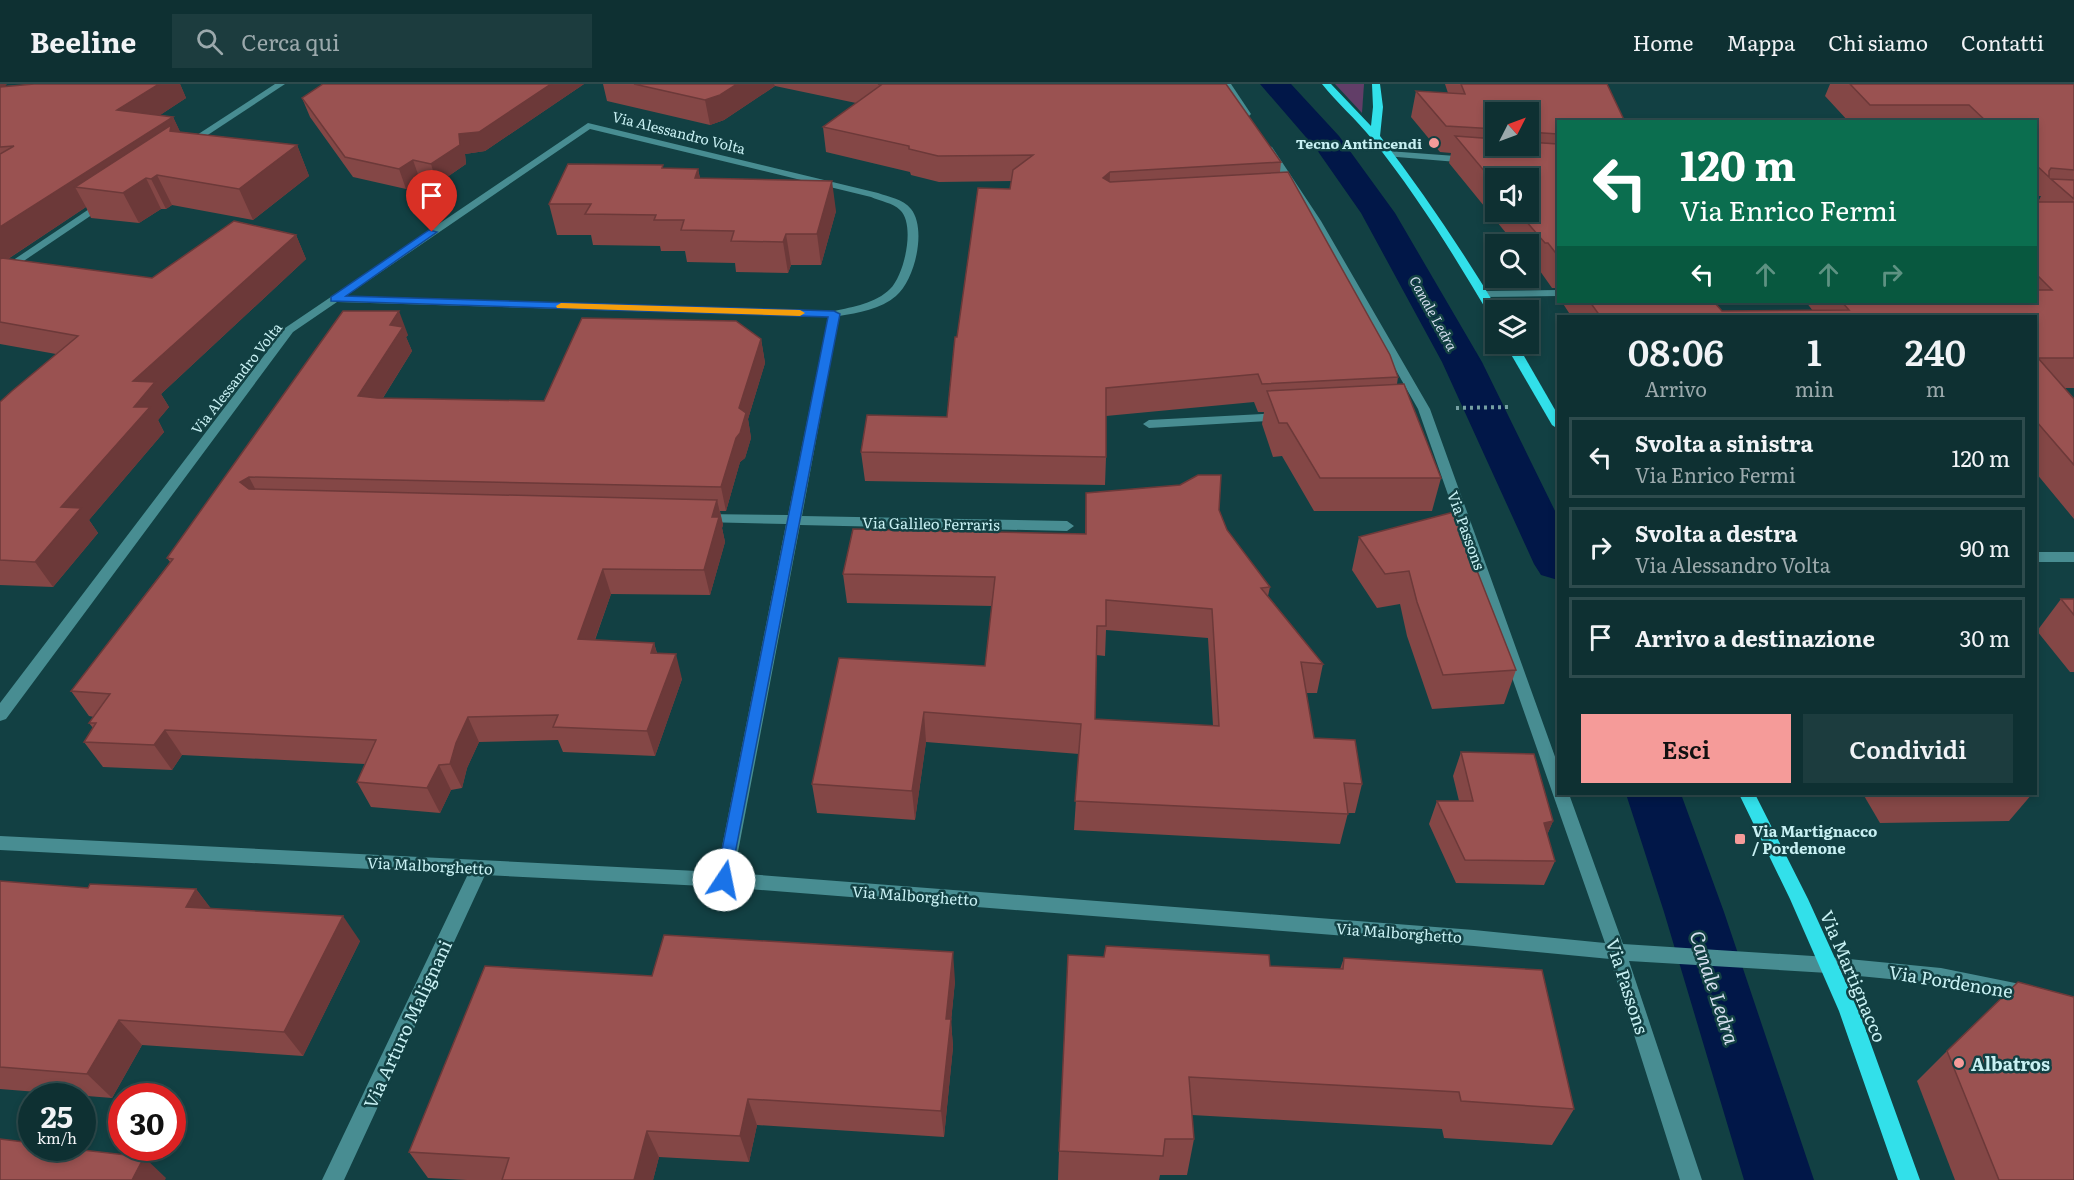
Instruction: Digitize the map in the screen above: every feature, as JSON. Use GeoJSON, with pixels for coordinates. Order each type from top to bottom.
{"type":"FeatureCollection","features":[{"type":"Feature","properties":{"kind":"main road"},"geometry":{"type":"LineString","coordinates":[[1326,84],[1375,136],[1458,252],[1487,300]]}},
{"type":"Feature","properties":{"kind":"main road"},"geometry":{"type":"LineString","coordinates":[[1375,136],[1378,107],[1376,84]]}},
{"type":"Feature","properties":{"kind":"main road"},"geometry":{"type":"LineString","coordinates":[[1517,354],[1557,423]]}},
{"type":"Feature","properties":{"kind":"main road","name":"Via Martignacco"},"geometry":{"type":"LineString","coordinates":[[1747,795],[1849,1011],[1909,1180]]}},
{"type":"Feature","properties":{"kind":"street"},"geometry":{"type":"LineString","coordinates":[[178,151],[281,84]]}},
{"type":"Feature","properties":{"kind":"street","name":"Via Passons"},"geometry":{"type":"LineString","coordinates":[[1227,84],[1291,192],[1316,221],[1418,409],[1557,784]]}},
{"type":"Feature","properties":{"kind":"street","name":"Via Alessandro Volta"},"geometry":{"type":"LineString","coordinates":[[0,715],[289,330],[588,126],[874,195],[895,202],[907,210],[913,221],[914,233],[903,282],[894,292],[879,301],[834,314],[335,299]]}},
{"type":"Feature","properties":{"kind":"street"},"geometry":{"type":"LineString","coordinates":[[1388,154],[1479,161]]}},
{"type":"Feature","properties":{"kind":"street"},"geometry":{"type":"LineString","coordinates":[[0,274],[111,197]]}},
{"type":"Feature","properties":{"kind":"street"},"geometry":{"type":"LineString","coordinates":[[1483,294],[1557,293]]}},
{"type":"Feature","properties":{"kind":"street"},"geometry":{"type":"LineString","coordinates":[[724,880],[834,314]]}},
{"type":"Feature","properties":{"kind":"street"},"geometry":{"type":"LineString","coordinates":[[1149,424],[1292,416]]}},
{"type":"Feature","properties":{"kind":"street","name":"Via Galileo Ferraris"},"geometry":{"type":"LineString","coordinates":[[688,518],[1067,526]]}},
{"type":"Feature","properties":{"kind":"street"},"geometry":{"type":"LineString","coordinates":[[2037,557],[2074,556]]}},
{"type":"Feature","properties":{"kind":"street","name":"Via Passons"},"geometry":{"type":"LineString","coordinates":[[1561,795],[1617,952],[1691,1180]]}},
{"type":"Feature","properties":{"kind":"street","name":"Via Malborghetto"},"geometry":{"type":"LineString","coordinates":[[0,843],[724,880],[1462,937],[1617,952],[1828,965]]}},
{"type":"Feature","properties":{"kind":"street","name":"Via Arturo Malignani"},"geometry":{"type":"LineString","coordinates":[[333,1180],[480,868]]}},
{"type":"Feature","properties":{"kind":"street","name":"Via Pordenone"},"geometry":{"type":"LineString","coordinates":[[1828,965],[1941,976],[2052,998]]}},
{"type":"Feature","properties":{"kind":"path"},"geometry":{"type":"LineString","coordinates":[[1452,408],[1515,407]]}},
{"type":"Feature","properties":{"kind":"shaded area"},"geometry":{"type":"Polygon","coordinates":[[[1335,84],[1364,84],[1362,113],[1335,84]]]}},
{"type":"Feature","properties":{"kind":"building"},"geometry":{"type":"Polygon","coordinates":[[[34,84],[159,84],[117,110],[173,117],[0,227],[0,154],[14,146],[0,147],[0,87],[34,84]]]}},
{"type":"Feature","properties":{"kind":"building"},"geometry":{"type":"Polygon","coordinates":[[[323,84],[551,84],[479,132],[459,134],[460,145],[431,164],[413,160],[399,169],[345,157],[302,98],[323,84]]]}},
{"type":"Feature","properties":{"kind":"building"},"geometry":{"type":"Polygon","coordinates":[[[634,84],[737,84],[720,95],[705,100],[634,84]]]}},
{"type":"Feature","properties":{"kind":"building"},"geometry":{"type":"Polygon","coordinates":[[[878,84],[1226,84],[1281,162],[1110,172],[1103,178],[1110,182],[1288,172],[1390,355],[1398,377],[1262,384],[1258,374],[1106,388],[1106,457],[861,452],[867,415],[947,417],[955,337],[957,337],[978,188],[1010,189],[1013,170],[1033,155],[938,156],[909,149],[909,146],[823,127],[881,85],[878,84]]]}},
{"type":"Feature","properties":{"kind":"building"},"geometry":{"type":"Polygon","coordinates":[[[1461,84],[1607,84],[1624,120],[1557,120],[1557,134],[1539,133],[1539,102],[1485,102],[1485,128],[1446,126],[1416,91],[1465,94],[1461,84]]]}},
{"type":"Feature","properties":{"kind":"building"},"geometry":{"type":"Polygon","coordinates":[[[1850,84],[2074,84],[2074,170],[2051,168],[2049,177],[2037,166],[2037,120],[1985,120],[1969,105],[1870,105],[1850,84]]]}},
{"type":"Feature","properties":{"kind":"building"},"geometry":{"type":"Polygon","coordinates":[[[171,125],[170,131],[297,145],[239,189],[157,175],[151,179],[146,178],[123,193],[75,187],[171,125]]]}},
{"type":"Feature","properties":{"kind":"building"},"geometry":{"type":"Polygon","coordinates":[[[1455,136],[1485,138],[1485,156],[1539,156],[1539,143],[1557,144],[1557,255],[1527,222],[1539,222],[1539,168],[1485,168],[1485,172],[1455,136]]]}},
{"type":"Feature","properties":{"kind":"building"},"geometry":{"type":"Polygon","coordinates":[[[568,164],[663,165],[662,168],[698,169],[695,178],[832,181],[817,234],[786,234],[783,242],[731,241],[734,231],[681,230],[684,220],[654,220],[656,215],[585,214],[591,204],[549,204],[568,164]]]}},
{"type":"Feature","properties":{"kind":"building"},"geometry":{"type":"Polygon","coordinates":[[[2051,179],[2074,180],[2074,199],[2051,179]]]}},
{"type":"Feature","properties":{"kind":"building"},"geometry":{"type":"Polygon","coordinates":[[[2037,202],[2074,202],[2074,358],[2038,358],[2074,399],[2074,465],[2037,422],[2037,315],[1599,315],[1591,303],[1715,303],[1722,311],[1849,310],[1843,303],[2037,303],[2037,290],[2052,290],[2037,275],[2037,202]]]}},
{"type":"Feature","properties":{"kind":"building"},"geometry":{"type":"Polygon","coordinates":[[[234,221],[296,235],[133,381],[155,382],[134,407],[150,407],[61,507],[81,508],[35,562],[0,560],[0,402],[78,336],[0,322],[0,259],[152,278],[234,221]]]}},
{"type":"Feature","properties":{"kind":"building"},"geometry":{"type":"Polygon","coordinates":[[[343,311],[399,311],[390,325],[403,327],[358,396],[377,398],[544,401],[582,318],[736,321],[761,339],[739,408],[746,413],[721,487],[249,477],[240,482],[249,489],[717,500],[712,517],[719,517],[704,570],[603,569],[578,639],[654,643],[651,653],[676,654],[647,731],[553,727],[558,715],[468,717],[456,743],[450,764],[439,765],[427,788],[357,782],[376,740],[165,730],[154,745],[84,742],[96,723],[89,723],[110,694],[71,691],[173,559],[167,558],[343,311]]]}},
{"type":"Feature","properties":{"kind":"building"},"geometry":{"type":"Polygon","coordinates":[[[1404,384],[1441,478],[1320,478],[1287,423],[1279,423],[1267,391],[1404,384]]]}},
{"type":"Feature","properties":{"kind":"building"},"geometry":{"type":"Polygon","coordinates":[[[1198,475],[1221,475],[1219,510],[1227,530],[1270,587],[1261,588],[1323,664],[1301,662],[1314,738],[1355,740],[1362,784],[1344,783],[1348,814],[1075,801],[1081,724],[924,712],[912,791],[812,784],[839,658],[985,666],[995,577],[843,574],[853,529],[1086,534],[1086,493],[1180,485],[1198,475]],[[1106,600],[1106,626],[1097,626],[1095,719],[1219,726],[1212,609],[1106,600]]]}},
{"type":"Feature","properties":{"kind":"building"},"geometry":{"type":"Polygon","coordinates":[[[1454,512],[1516,670],[1443,675],[1417,602],[1409,571],[1385,574],[1359,537],[1454,512]]]}},
{"type":"Feature","properties":{"kind":"building"},"geometry":{"type":"Polygon","coordinates":[[[2061,599],[2074,599],[2074,615],[2061,599]]]}},
{"type":"Feature","properties":{"kind":"building"},"geometry":{"type":"Polygon","coordinates":[[[1461,752],[1534,754],[1553,821],[1544,823],[1555,861],[1465,860],[1437,801],[1473,801],[1461,752]]]}},
{"type":"Feature","properties":{"kind":"building"},"geometry":{"type":"Polygon","coordinates":[[[0,881],[88,888],[90,884],[196,889],[186,907],[343,916],[284,1032],[119,1020],[87,1074],[0,1067],[0,881]]]}},
{"type":"Feature","properties":{"kind":"building"},"geometry":{"type":"Polygon","coordinates":[[[664,935],[953,952],[946,1019],[951,1019],[941,1111],[748,1099],[740,1136],[647,1131],[634,1180],[502,1180],[509,1158],[409,1152],[485,966],[652,976],[664,935]]]}},
{"type":"Feature","properties":{"kind":"building"},"geometry":{"type":"Polygon","coordinates":[[[1106,946],[1269,955],[1270,966],[1343,969],[1344,958],[1542,970],[1574,1109],[1461,1101],[1459,1092],[1189,1077],[1194,1139],[1165,1139],[1163,1156],[1059,1151],[1068,955],[1104,957],[1106,946]]]}},
{"type":"Feature","properties":{"kind":"building"},"geometry":{"type":"Polygon","coordinates":[[[2018,982],[2074,997],[2074,1180],[1999,1180],[1947,1051],[2018,982]]]}},
{"type":"Feature","properties":{"kind":"building"},"geometry":{"type":"Polygon","coordinates":[[[0,1139],[18,1141],[18,1161],[96,1161],[96,1152],[108,1153],[108,1161],[142,1161],[132,1180],[0,1180],[0,1139]]]}},
{"type":"Feature","properties":{"kind":"waterway","name":"Canale Ledra"},"geometry":{"type":"LineString","coordinates":[[1275,84],[1328,143],[1378,213],[1462,362],[1557,562]]}},
{"type":"Feature","properties":{"kind":"waterway","name":"Canale Ledra"},"geometry":{"type":"LineString","coordinates":[[1653,795],[1694,912],[1779,1180]]}},
{"type":"Feature","properties":{"kind":"slow traffic"},"geometry":{"type":"LineString","coordinates":[[561,306],[800,313]]}},
{"type":"Feature","properties":{"kind":"place","name":"Tecno Antincendi"},"geometry":{"type":"Point","coordinates":[1434,143]}},
{"type":"Feature","properties":{"kind":"place","name":"Via Martignacco / Pordenone"},"geometry":{"type":"Point","coordinates":[1740,839]}},
{"type":"Feature","properties":{"kind":"place","name":"Albatros"},"geometry":{"type":"Point","coordinates":[1959,1063]}},
{"type":"Feature","properties":{"kind":"route"},"geometry":{"type":"LineString","coordinates":[[432,232],[335,299],[834,314],[724,880]]}}]}
